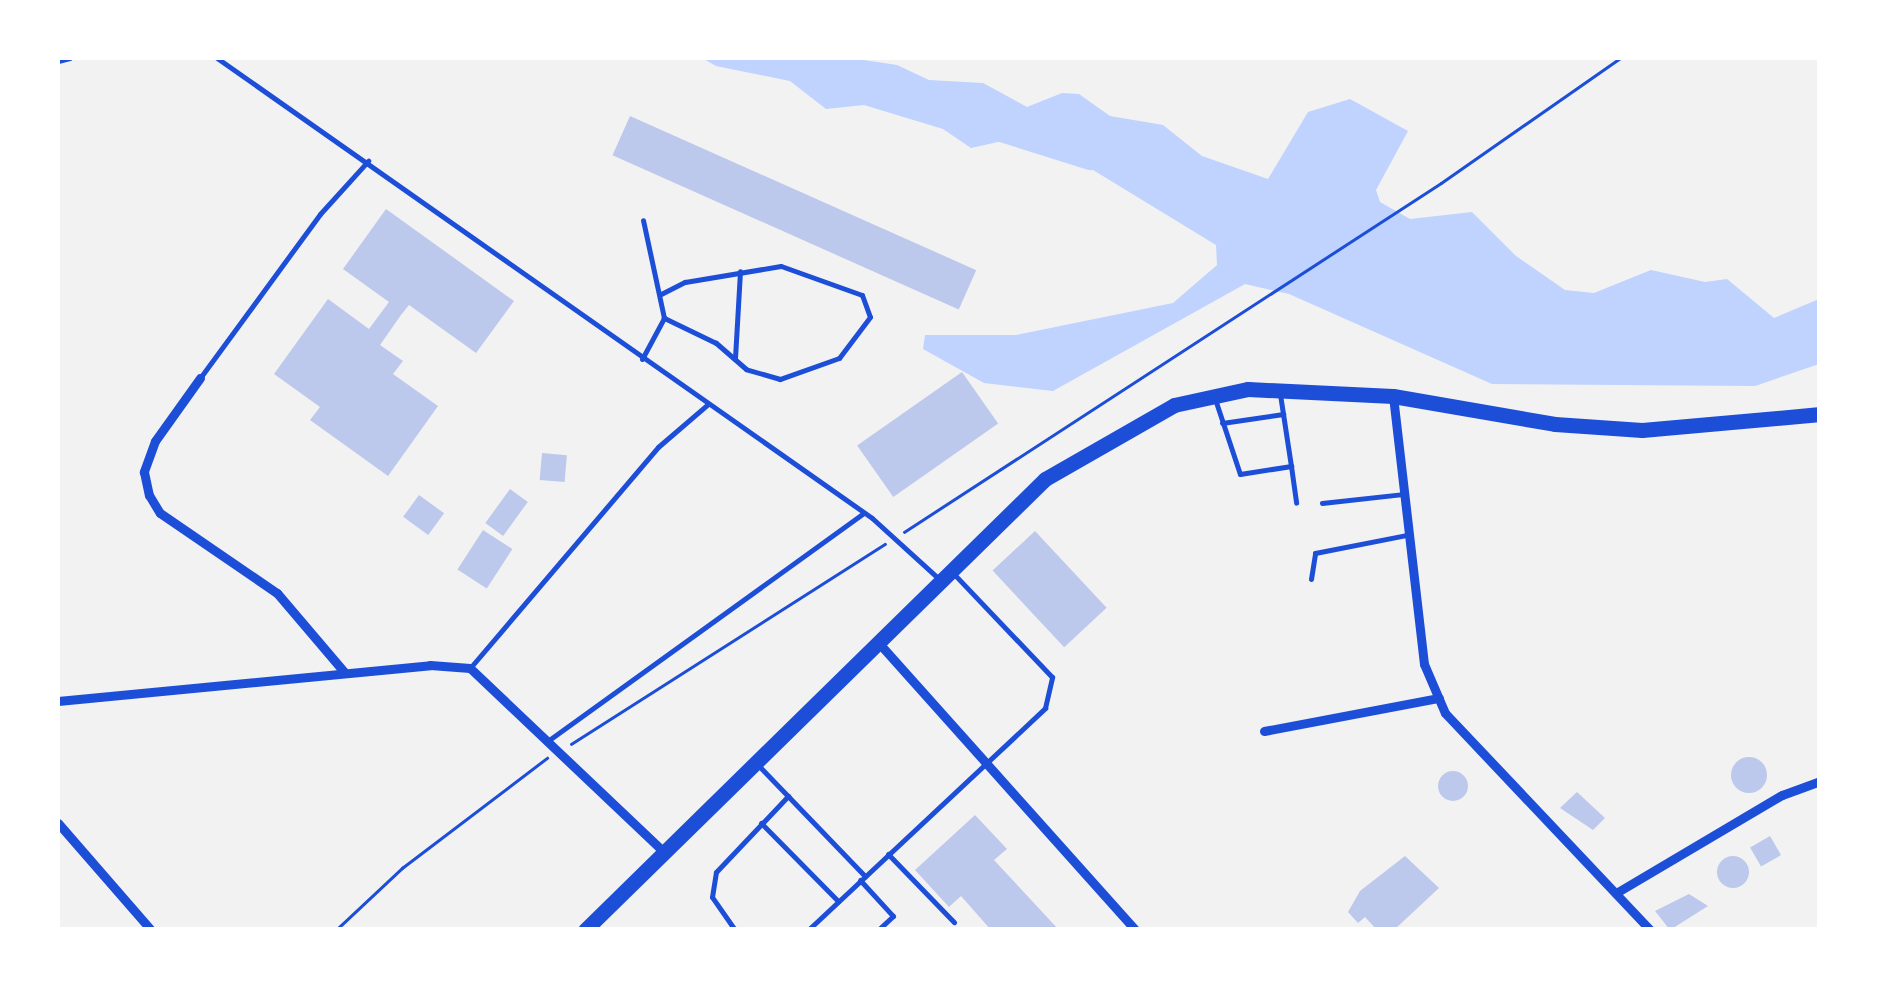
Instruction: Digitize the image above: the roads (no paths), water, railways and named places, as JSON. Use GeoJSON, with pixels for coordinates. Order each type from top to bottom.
{"type":"FeatureCollection","features":[{"type":"Feature","properties":{"kind":"main road"},"geometry":{"type":"LineString","coordinates":[[585,930],[944,573],[1062,468],[1174,405],[1214,396],[1279,390],[1394,396],[1555,424],[1642,430],[1820,414]]}},
{"type":"Feature","properties":{"kind":"street"},"geometry":{"type":"LineString","coordinates":[[200,378],[155,441],[144,472],[148,495],[160,512],[277,593],[345,673]]}},
{"type":"Feature","properties":{"kind":"street"},"geometry":{"type":"LineString","coordinates":[[1394,396],[1424,664],[1439,698],[1472,745],[1650,930]]}},
{"type":"Feature","properties":{"kind":"street"},"geometry":{"type":"LineString","coordinates":[[878,641],[983,764],[1135,930]]}},
{"type":"Feature","properties":{"kind":"street"},"geometry":{"type":"LineString","coordinates":[[58,701],[345,673],[470,668],[664,852]]}},
{"type":"Feature","properties":{"kind":"street"},"geometry":{"type":"LineString","coordinates":[[1264,731],[1439,698]]}},
{"type":"Feature","properties":{"kind":"street"},"geometry":{"type":"LineString","coordinates":[[1616,893],[1782,794],[1820,781]]}},
{"type":"Feature","properties":{"kind":"street"},"geometry":{"type":"LineString","coordinates":[[58,824],[151,930]]}},
{"type":"Feature","properties":{"kind":"lane"},"geometry":{"type":"LineString","coordinates":[[58,61],[70,58]]}},
{"type":"Feature","properties":{"kind":"lane"},"geometry":{"type":"LineString","coordinates":[[217,58],[864,513],[944,573],[1052,677],[1045,708],[808,930]]}},
{"type":"Feature","properties":{"kind":"lane"},"geometry":{"type":"LineString","coordinates":[[200,378],[320,214],[368,161]]}},
{"type":"Feature","properties":{"kind":"lane"},"geometry":{"type":"LineString","coordinates":[[642,220],[664,318],[642,358]]}},
{"type":"Feature","properties":{"kind":"lane"},"geometry":{"type":"LineString","coordinates":[[660,294],[685,282],[781,266],[862,295],[870,317],[839,358],[780,378],[735,360],[716,342],[664,318]]}},
{"type":"Feature","properties":{"kind":"lane"},"geometry":{"type":"LineString","coordinates":[[735,360],[740,271]]}},
{"type":"Feature","properties":{"kind":"lane"},"geometry":{"type":"LineString","coordinates":[[1279,390],[1296,502]]}},
{"type":"Feature","properties":{"kind":"lane"},"geometry":{"type":"LineString","coordinates":[[1214,396],[1240,474],[1291,466]]}},
{"type":"Feature","properties":{"kind":"lane"},"geometry":{"type":"LineString","coordinates":[[470,668],[658,447],[707,405]]}},
{"type":"Feature","properties":{"kind":"lane"},"geometry":{"type":"LineString","coordinates":[[1222,422],[1283,414]]}},
{"type":"Feature","properties":{"kind":"lane"},"geometry":{"type":"LineString","coordinates":[[1322,502],[1403,494]]}},
{"type":"Feature","properties":{"kind":"lane"},"geometry":{"type":"LineString","coordinates":[[546,742],[864,513]]}},
{"type":"Feature","properties":{"kind":"lane"},"geometry":{"type":"LineString","coordinates":[[1311,579],[1315,553],[1407,535]]}},
{"type":"Feature","properties":{"kind":"lane"},"geometry":{"type":"LineString","coordinates":[[754,761],[892,916],[878,930]]}},
{"type":"Feature","properties":{"kind":"lane"},"geometry":{"type":"LineString","coordinates":[[734,930],[720,914],[712,885],[722,862],[788,796]]}},
{"type":"Feature","properties":{"kind":"lane"},"geometry":{"type":"LineString","coordinates":[[761,822],[838,901]]}},
{"type":"Feature","properties":{"kind":"lane"},"geometry":{"type":"LineString","coordinates":[[888,854],[954,922]]}},
{"type":"Feature","properties":{"kind":"water"},"geometry":{"type":"Polygon","coordinates":[[[702,58],[851,58],[897,65],[929,80],[983,83],[1027,107],[1062,93],[1079,94],[1110,116],[1163,125],[1202,156],[1268,179],[1308,112],[1350,99],[1408,131],[1376,190],[1380,202],[1410,219],[1472,212],[1516,256],[1565,290],[1594,293],[1651,270],[1705,282],[1727,279],[1774,318],[1819,299],[1819,364],[1755,386],[1492,384],[1289,294],[1245,284],[1053,391],[984,383],[923,349],[925,335],[1016,335],[1173,303],[1217,265],[1216,245],[1034,134],[971,148],[943,129],[864,105],[826,109],[790,81],[716,66],[702,58]]]}},
{"type":"Feature","properties":{"kind":"waterway"},"geometry":{"type":"LineString","coordinates":[[992,124],[1091,155]]}}]}
